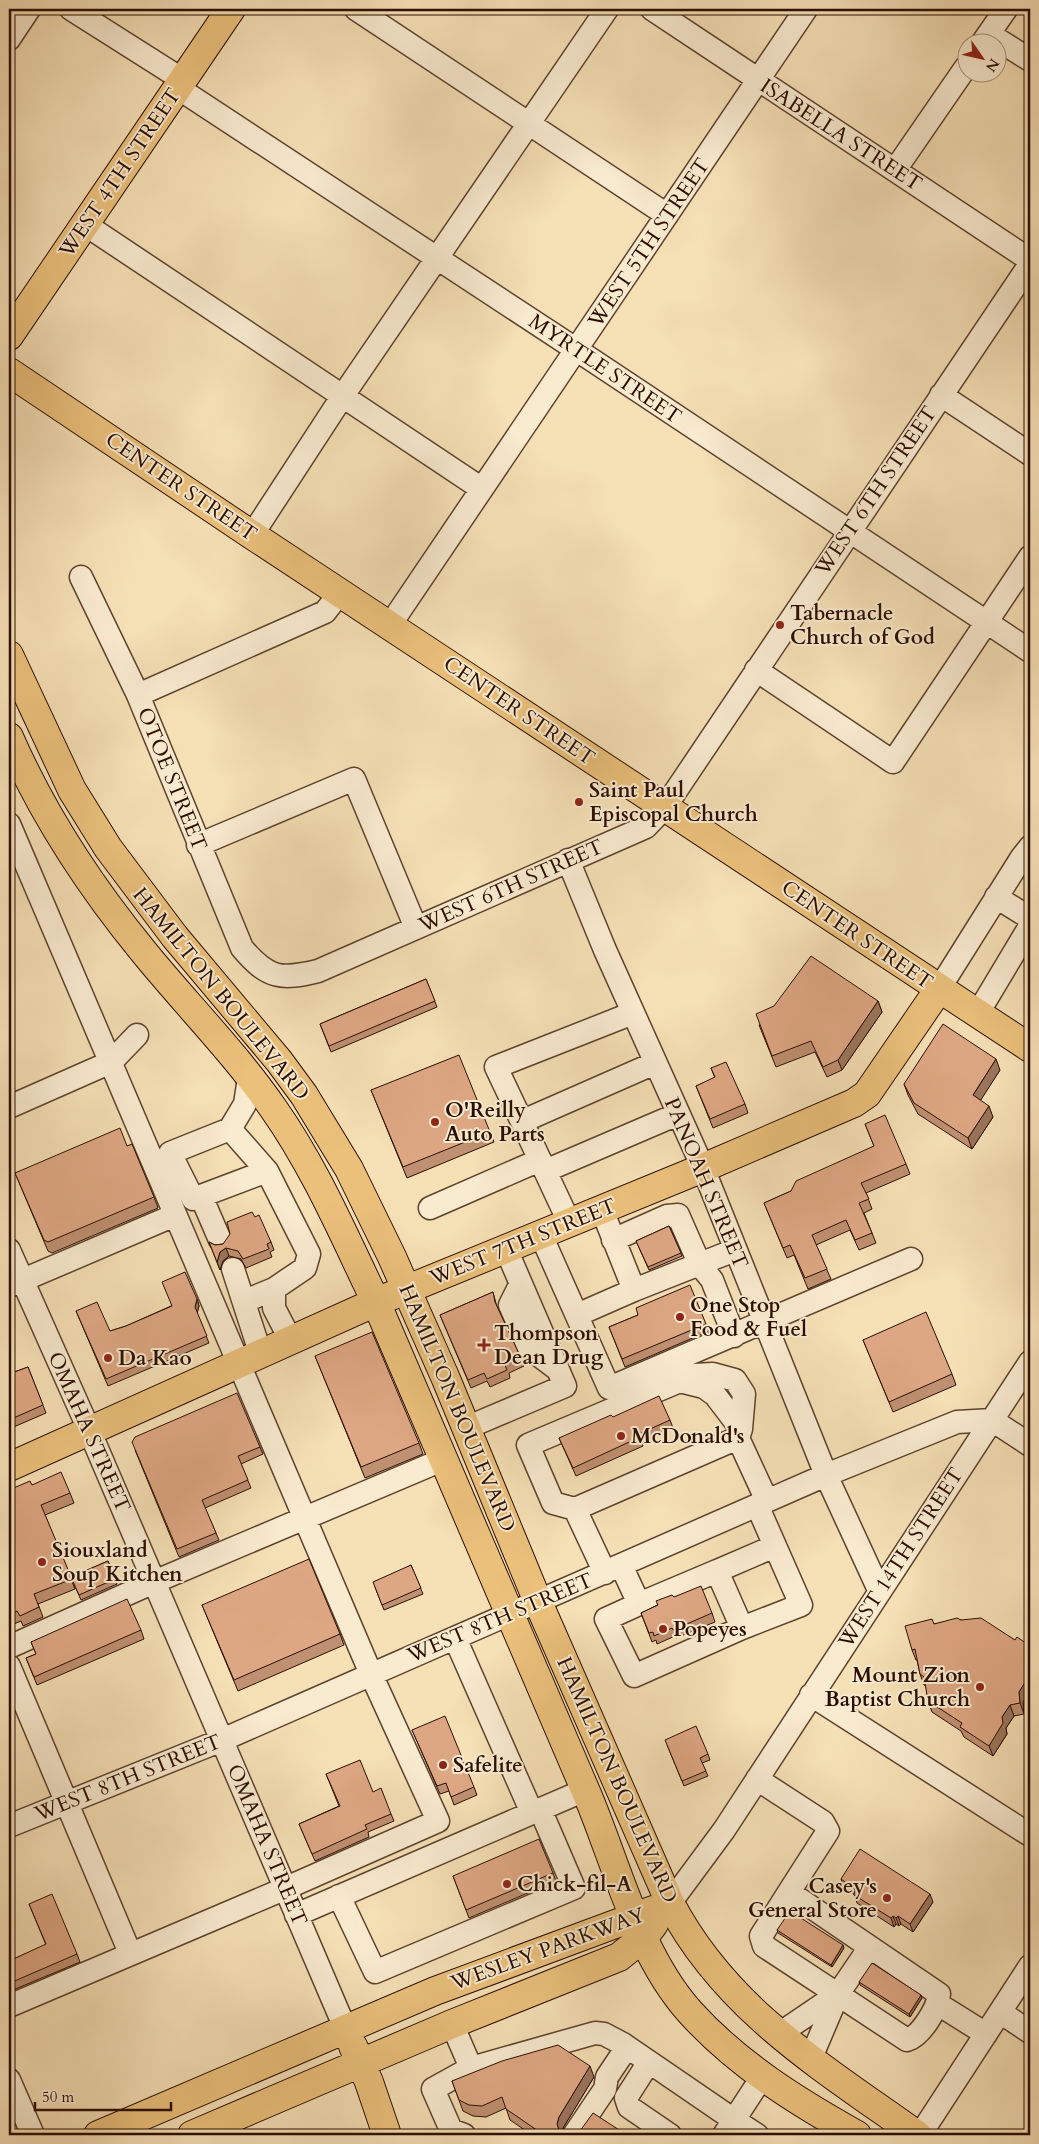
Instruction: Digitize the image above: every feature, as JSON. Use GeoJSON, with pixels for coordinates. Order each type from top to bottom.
{"type":"FeatureCollection","features":[{"type":"Feature","properties":{"kind":"main road","name":"WEST 4TH STREET"},"geometry":{"type":"LineString","coordinates":[[9,336],[231,9]]}},
{"type":"Feature","properties":{"kind":"main road","name":"CENTER STREET"},"geometry":{"type":"LineString","coordinates":[[9,372],[939,989],[1028,1044]]}},
{"type":"Feature","properties":{"kind":"main road","name":"HAMILTON BOULEVARD"},"geometry":{"type":"LineString","coordinates":[[9,655],[72,790],[108,848],[169,929],[280,1061],[304,1095],[349,1169],[406,1290],[538,1602],[684,1931],[734,1993],[779,2034],[810,2060],[918,2135]]}},
{"type":"Feature","properties":{"kind":"main road","name":"HAMILTON BOULEVARD"},"geometry":{"type":"LineString","coordinates":[[9,737],[58,833],[98,894],[273,1108],[314,1173],[343,1228],[376,1302],[442,1460],[585,1790],[640,1927],[664,1978],[690,2012],[762,2077],[800,2103],[857,2135]]}},
{"type":"Feature","properties":{"kind":"main road","name":"WEST 7TH STREET"},"geometry":{"type":"LineString","coordinates":[[9,1466],[90,1432],[376,1302],[570,1224],[854,1103],[867,1094],[939,989]]}},
{"type":"Feature","properties":{"kind":"main road","name":"WESLEY PARKWAY"},"geometry":{"type":"LineString","coordinates":[[192,2135],[452,2024],[619,1957],[640,1927],[670,1903]]}},
{"type":"Feature","properties":{"kind":"main road","name":"WESLEY PARKWAY"},"geometry":{"type":"LineString","coordinates":[[98,2135],[435,1991],[640,1927]]}},
{"type":"Feature","properties":{"kind":"main road"},"geometry":{"type":"LineString","coordinates":[[345,2028],[387,2135]]}},
{"type":"Feature","properties":{"kind":"street"},"geometry":{"type":"LineString","coordinates":[[9,39],[29,9]]}},
{"type":"Feature","properties":{"kind":"street","name":"MYRTLE STREET"},"geometry":{"type":"LineString","coordinates":[[71,9],[438,260],[577,350],[848,532],[1030,651]]}},
{"type":"Feature","properties":{"kind":"street"},"geometry":{"type":"LineString","coordinates":[[356,9],[667,215]]}},
{"type":"Feature","properties":{"kind":"street"},"geometry":{"type":"LineString","coordinates":[[252,535],[342,397],[438,260],[527,124],[607,9]]}},
{"type":"Feature","properties":{"kind":"street","name":"ISABELLA STREET"},"geometry":{"type":"LineString","coordinates":[[652,9],[1030,260]]}},
{"type":"Feature","properties":{"kind":"street","name":"WEST 5TH STREET"},"geometry":{"type":"LineString","coordinates":[[390,625],[806,9]]}},
{"type":"Feature","properties":{"kind":"street"},"geometry":{"type":"LineString","coordinates":[[990,32],[1006,9]]}},
{"type":"Feature","properties":{"kind":"street"},"geometry":{"type":"LineString","coordinates":[[1006,48],[1030,60]]}},
{"type":"Feature","properties":{"kind":"street"},"geometry":{"type":"LineString","coordinates":[[895,170],[956,82]]}},
{"type":"Feature","properties":{"kind":"street"},"geometry":{"type":"LineString","coordinates":[[86,225],[482,489]]}},
{"type":"Feature","properties":{"kind":"street","name":"WEST 6TH STREET"},"geometry":{"type":"LineString","coordinates":[[272,972],[290,978],[318,971],[646,827],[665,807],[848,532],[1030,264]]}},
{"type":"Feature","properties":{"kind":"street"},"geometry":{"type":"LineString","coordinates":[[941,396],[1030,454]]}},
{"type":"Feature","properties":{"kind":"street"},"geometry":{"type":"LineString","coordinates":[[756,670],[893,762],[1030,557]]}},
{"type":"Feature","properties":{"kind":"street","name":"OTOE STREET"},"geometry":{"type":"LineString","coordinates":[[81,577],[138,695],[198,845],[242,948],[251,958],[272,972]]}},
{"type":"Feature","properties":{"kind":"street"},"geometry":{"type":"LineString","coordinates":[[138,695],[325,612],[340,593]]}},
{"type":"Feature","properties":{"kind":"street"},"geometry":{"type":"LineString","coordinates":[[198,845],[354,780],[416,928]]}},
{"type":"Feature","properties":{"kind":"street"},"geometry":{"type":"LineString","coordinates":[[9,824],[175,1215],[250,1360],[306,1519],[371,1674],[438,1821],[9,2006]]}},
{"type":"Feature","properties":{"kind":"street"},"geometry":{"type":"LineString","coordinates":[[939,989],[996,897],[1028,854]]}},
{"type":"Feature","properties":{"kind":"street","name":"PANOAH STREET"},"geometry":{"type":"LineString","coordinates":[[568,860],[655,1063],[703,1168],[826,1475],[879,1590]]}},
{"type":"Feature","properties":{"kind":"street"},"geometry":{"type":"LineString","coordinates":[[996,897],[1030,918]]}},
{"type":"Feature","properties":{"kind":"street"},"geometry":{"type":"LineString","coordinates":[[978,1014],[1030,926]]}},
{"type":"Feature","properties":{"kind":"street"},"geometry":{"type":"LineString","coordinates":[[570,1224],[496,1066],[633,1012]]}},
{"type":"Feature","properties":{"kind":"street"},"geometry":{"type":"LineString","coordinates":[[9,1106],[111,1062],[137,1035]]}},
{"type":"Feature","properties":{"kind":"street"},"geometry":{"type":"LineString","coordinates":[[523,1122],[655,1063]]}},
{"type":"Feature","properties":{"kind":"street"},"geometry":{"type":"LineString","coordinates":[[249,1078],[246,1104],[230,1129],[170,1153],[194,1199],[267,1171]]}},
{"type":"Feature","properties":{"kind":"street"},"geometry":{"type":"LineString","coordinates":[[430,1208],[678,1114]]}},
{"type":"Feature","properties":{"kind":"street"},"geometry":{"type":"LineString","coordinates":[[230,1129],[267,1171],[309,1254],[305,1268],[274,1289],[245,1301]]}},
{"type":"Feature","properties":{"kind":"street"},"geometry":{"type":"LineString","coordinates":[[202,1196],[220,1240]]}},
{"type":"Feature","properties":{"kind":"street"},"geometry":{"type":"LineString","coordinates":[[602,1210],[634,1290]]}},
{"type":"Feature","properties":{"kind":"street"},"geometry":{"type":"LineString","coordinates":[[15,1283],[175,1215]]}},
{"type":"Feature","properties":{"kind":"street"},"geometry":{"type":"LineString","coordinates":[[613,1240],[666,1216],[678,1215],[700,1265],[712,1280],[734,1336]]}},
{"type":"Feature","properties":{"kind":"street"},"geometry":{"type":"LineString","coordinates":[[542,1235],[609,1388],[910,1259]]}},
{"type":"Feature","properties":{"kind":"street","name":"OMAHA STREET"},"geometry":{"type":"LineString","coordinates":[[9,1250],[15,1283],[90,1432],[345,2028]]}},
{"type":"Feature","properties":{"kind":"street"},"geometry":{"type":"LineString","coordinates":[[466,1428],[565,1386],[506,1250]]}},
{"type":"Feature","properties":{"kind":"street"},"geometry":{"type":"LineString","coordinates":[[577,1315],[634,1290],[668,1269],[700,1265],[735,1250]]}},
{"type":"Feature","properties":{"kind":"street"},"geometry":{"type":"LineString","coordinates":[[233,1270],[245,1301],[250,1360]]}},
{"type":"Feature","properties":{"kind":"street"},"geometry":{"type":"LineString","coordinates":[[274,1289],[274,1308],[291,1341]]}},
{"type":"Feature","properties":{"kind":"street","name":"WEST 14TH STREET"},"geometry":{"type":"LineString","coordinates":[[670,1903],[699,1866],[758,1779],[879,1590],[1030,1362]]}},
{"type":"Feature","properties":{"kind":"street"},"geometry":{"type":"LineString","coordinates":[[739,1433],[575,1509],[553,1503],[528,1445],[678,1380],[694,1375],[713,1374],[735,1380],[744,1394],[739,1433],[775,1546],[801,1605],[742,1628],[634,1676],[606,1620],[775,1546]]}},
{"type":"Feature","properties":{"kind":"street"},"geometry":{"type":"LineString","coordinates":[[992,1420],[1030,1445]]}},
{"type":"Feature","properties":{"kind":"street","name":"WEST 8TH STREET"},"geometry":{"type":"LineString","coordinates":[[9,1826],[222,1740],[826,1475],[957,1422],[992,1420]]}},
{"type":"Feature","properties":{"kind":"street"},"geometry":{"type":"LineString","coordinates":[[9,1647],[154,1582],[442,1460]]}},
{"type":"Feature","properties":{"kind":"street"},"geometry":{"type":"LineString","coordinates":[[575,1509],[613,1569],[640,1604]]}},
{"type":"Feature","properties":{"kind":"street"},"geometry":{"type":"LineString","coordinates":[[717,1571],[742,1628]]}},
{"type":"Feature","properties":{"kind":"street"},"geometry":{"type":"LineString","coordinates":[[339,1896],[375,1972],[574,1888],[455,1638]]}},
{"type":"Feature","properties":{"kind":"street"},"geometry":{"type":"LineString","coordinates":[[9,1666],[130,1953]]}},
{"type":"Feature","properties":{"kind":"street"},"geometry":{"type":"LineString","coordinates":[[811,1695],[1030,1835]]}},
{"type":"Feature","properties":{"kind":"street"},"geometry":{"type":"LineString","coordinates":[[758,1779],[823,1822],[828,1831],[789,1892],[761,1936],[764,1946],[906,2040],[915,2037],[938,2004],[939,1994],[789,1892]]}},
{"type":"Feature","properties":{"kind":"street"},"geometry":{"type":"LineString","coordinates":[[296,1915],[585,1790]]}},
{"type":"Feature","properties":{"kind":"street"},"geometry":{"type":"LineString","coordinates":[[810,2060],[838,1994],[870,1947]]}},
{"type":"Feature","properties":{"kind":"street"},"geometry":{"type":"LineString","coordinates":[[918,2135],[1030,1966]]}},
{"type":"Feature","properties":{"kind":"street"},"geometry":{"type":"LineString","coordinates":[[779,2034],[838,1994]]}},
{"type":"Feature","properties":{"kind":"street"},"geometry":{"type":"LineString","coordinates":[[938,2004],[986,2034]]}},
{"type":"Feature","properties":{"kind":"street"},"geometry":{"type":"LineString","coordinates":[[1000,2012],[1030,2032]]}},
{"type":"Feature","properties":{"kind":"street"},"geometry":{"type":"LineString","coordinates":[[452,2024],[471,2068]]}},
{"type":"Feature","properties":{"kind":"street"},"geometry":{"type":"LineString","coordinates":[[464,2135],[451,2130],[433,2089],[471,2068],[595,2033],[604,2034],[649,2062],[729,2128],[756,2135]]}},
{"type":"Feature","properties":{"kind":"street"},"geometry":{"type":"LineString","coordinates":[[574,2135],[606,2089],[607,2077],[627,2047]]}},
{"type":"Feature","properties":{"kind":"street"},"geometry":{"type":"LineString","coordinates":[[649,2062],[626,2098],[626,2103],[670,2135]]}},
{"type":"Feature","properties":{"kind":"street"},"geometry":{"type":"LineString","coordinates":[[563,2135],[599,2081],[607,2077]]}},
{"type":"Feature","properties":{"kind":"street"},"geometry":{"type":"LineString","coordinates":[[729,2128],[762,2077]]}},
{"type":"Feature","properties":{"kind":"street"},"geometry":{"type":"LineString","coordinates":[[9,2080],[34,2135]]}},
{"type":"Feature","properties":{"kind":"building"},"geometry":{"type":"Polygon","coordinates":[[[811,956],[878,1001],[838,1060],[823,1067],[811,1041],[772,1056],[756,1014],[774,1006],[811,956]]]}},
{"type":"Feature","properties":{"kind":"building"},"geometry":{"type":"Polygon","coordinates":[[[426,979],[435,1001],[329,1046],[320,1024],[426,979]]]}},
{"type":"Feature","properties":{"kind":"building"},"geometry":{"type":"Polygon","coordinates":[[[943,1024],[996,1059],[973,1095],[989,1106],[968,1138],[914,1103],[904,1084],[943,1024]]]}},
{"type":"Feature","properties":{"kind":"building","name":"O'Reilly Auto Parts"},"geometry":{"type":"Polygon","coordinates":[[[459,1055],[490,1132],[403,1167],[371,1090],[459,1055]]]}},
{"type":"Feature","properties":{"kind":"building"},"geometry":{"type":"Polygon","coordinates":[[[726,1062],[745,1104],[710,1119],[696,1086],[715,1077],[711,1068],[726,1062]]]}},
{"type":"Feature","properties":{"kind":"building"},"geometry":{"type":"Polygon","coordinates":[[[885,1115],[906,1164],[861,1183],[869,1199],[859,1203],[872,1233],[855,1240],[846,1220],[812,1235],[827,1269],[805,1278],[790,1245],[783,1248],[764,1203],[791,1191],[796,1181],[874,1146],[865,1124],[885,1115]]]}},
{"type":"Feature","properties":{"kind":"building"},"geometry":{"type":"Polygon","coordinates":[[[120,1128],[127,1146],[132,1144],[154,1197],[48,1242],[44,1240],[15,1173],[120,1128]]]}},
{"type":"Feature","properties":{"kind":"building"},"geometry":{"type":"Polygon","coordinates":[[[252,1212],[255,1217],[259,1215],[271,1242],[267,1244],[269,1249],[243,1259],[238,1251],[226,1248],[220,1252],[217,1262],[209,1242],[215,1245],[223,1244],[230,1234],[227,1222],[252,1212]]]}},
{"type":"Feature","properties":{"kind":"building"},"geometry":{"type":"Polygon","coordinates":[[[669,1226],[681,1253],[648,1267],[636,1241],[669,1226]]]}},
{"type":"Feature","properties":{"kind":"building"},"geometry":{"type":"Polygon","coordinates":[[[185,1272],[197,1299],[195,1307],[207,1336],[106,1379],[76,1311],[97,1302],[110,1331],[126,1326],[172,1306],[162,1282],[185,1272]]]}},
{"type":"Feature","properties":{"kind":"building"},"geometry":{"type":"Polygon","coordinates":[[[690,1285],[706,1324],[622,1359],[609,1327],[638,1315],[636,1308],[690,1285]]]}},
{"type":"Feature","properties":{"kind":"building","name":"Thompson Dean Drug"},"geometry":{"type":"Polygon","coordinates":[[[493,1292],[495,1302],[521,1358],[505,1365],[507,1370],[487,1379],[484,1373],[468,1380],[440,1315],[493,1292]]]}},
{"type":"Feature","properties":{"kind":"building"},"geometry":{"type":"Polygon","coordinates":[[[926,1312],[952,1374],[889,1402],[863,1340],[926,1312]]]}},
{"type":"Feature","properties":{"kind":"building"},"geometry":{"type":"Polygon","coordinates":[[[372,1332],[419,1443],[361,1467],[315,1356],[372,1332]]]}},
{"type":"Feature","properties":{"kind":"building"},"geometry":{"type":"Polygon","coordinates":[[[28,1367],[43,1405],[9,1420],[9,1374],[28,1367]]]}},
{"type":"Feature","properties":{"kind":"building"},"geometry":{"type":"Polygon","coordinates":[[[237,1393],[260,1447],[238,1456],[248,1480],[202,1500],[216,1533],[177,1549],[132,1442],[135,1437],[237,1393]]]}},
{"type":"Feature","properties":{"kind":"building","name":"McDonald's"},"geometry":{"type":"Polygon","coordinates":[[[659,1396],[670,1420],[639,1434],[640,1437],[573,1468],[559,1438],[611,1415],[613,1417],[659,1396]]]}},
{"type":"Feature","properties":{"kind":"building","name":"Siouxland Soup Kitchen"},"geometry":{"type":"Polygon","coordinates":[[[61,1472],[70,1493],[41,1505],[72,1579],[34,1594],[39,1607],[20,1616],[17,1611],[9,1615],[9,1490],[30,1481],[32,1485],[61,1472]]]}},
{"type":"Feature","properties":{"kind":"building"},"geometry":{"type":"Polygon","coordinates":[[[309,1559],[340,1634],[234,1680],[202,1605],[309,1559]]]}},
{"type":"Feature","properties":{"kind":"building"},"geometry":{"type":"Polygon","coordinates":[[[108,1561],[115,1579],[79,1595],[71,1577],[108,1561]]]}},
{"type":"Feature","properties":{"kind":"building"},"geometry":{"type":"Polygon","coordinates":[[[411,1565],[421,1588],[382,1605],[373,1582],[411,1565]]]}},
{"type":"Feature","properties":{"kind":"building"},"geometry":{"type":"Polygon","coordinates":[[[701,1586],[712,1613],[673,1630],[672,1628],[654,1636],[653,1632],[649,1633],[641,1613],[658,1605],[656,1601],[672,1595],[674,1597],[701,1586]]]}},
{"type":"Feature","properties":{"kind":"building"},"geometry":{"type":"Polygon","coordinates":[[[127,1599],[141,1630],[34,1677],[26,1658],[36,1654],[31,1642],[127,1599]]]}},
{"type":"Feature","properties":{"kind":"building"},"geometry":{"type":"Polygon","coordinates":[[[957,1618],[961,1620],[981,1618],[1015,1640],[1017,1637],[1030,1646],[1030,1679],[1027,1679],[1019,1692],[1020,1703],[1010,1705],[1002,1717],[1003,1723],[989,1746],[960,1727],[962,1723],[928,1701],[924,1677],[920,1674],[915,1649],[912,1650],[905,1626],[932,1619],[934,1624],[957,1618]]]}},
{"type":"Feature","properties":{"kind":"building","name":"Safelite"},"geometry":{"type":"Polygon","coordinates":[[[445,1716],[474,1787],[451,1797],[446,1783],[437,1786],[412,1730],[445,1716]]]}},
{"type":"Feature","properties":{"kind":"building"},"geometry":{"type":"Polygon","coordinates":[[[696,1726],[708,1754],[700,1758],[706,1771],[682,1781],[665,1740],[696,1726]]]}},
{"type":"Feature","properties":{"kind":"building"},"geometry":{"type":"Polygon","coordinates":[[[360,1760],[373,1792],[381,1788],[391,1814],[365,1825],[367,1829],[312,1854],[299,1824],[340,1806],[326,1774],[360,1760]]]}},
{"type":"Feature","properties":{"kind":"building","name":"Chick-fil-A"},"geometry":{"type":"Polygon","coordinates":[[[539,1839],[553,1873],[466,1910],[453,1876],[539,1839]]]}},
{"type":"Feature","properties":{"kind":"building"},"geometry":{"type":"Polygon","coordinates":[[[860,1849],[930,1894],[910,1924],[898,1916],[891,1918],[854,1895],[855,1889],[841,1879],[860,1849]]]}},
{"type":"Feature","properties":{"kind":"building"},"geometry":{"type":"Polygon","coordinates":[[[52,1894],[77,1954],[10,1983],[9,1961],[46,1944],[29,1904],[52,1894]]]}},
{"type":"Feature","properties":{"kind":"building"},"geometry":{"type":"Polygon","coordinates":[[[790,1911],[843,1945],[831,1965],[777,1930],[790,1911]]]}},
{"type":"Feature","properties":{"kind":"building"},"geometry":{"type":"Polygon","coordinates":[[[872,1963],[921,1995],[909,2014],[859,1982],[872,1963]]]}},
{"type":"Feature","properties":{"kind":"building"},"geometry":{"type":"Polygon","coordinates":[[[558,2045],[590,2066],[559,2117],[557,2124],[559,2130],[566,2135],[544,2135],[506,2109],[502,2097],[482,2106],[469,2105],[459,2100],[452,2081],[502,2061],[558,2045]]]}},
{"type":"Feature","properties":{"kind":"building"},"geometry":{"type":"Polygon","coordinates":[[[593,2113],[627,2135],[577,2135],[593,2113]]]}},
{"type":"Feature","properties":{"kind":"place","name":"Tabernacle Church of God"},"geometry":{"type":"Point","coordinates":[780,625]}},
{"type":"Feature","properties":{"kind":"place","name":"Saint Paul Episcopal Church"},"geometry":{"type":"Point","coordinates":[579,802]}},
{"type":"Feature","properties":{"kind":"place","name":"O'Reilly Auto Parts"},"geometry":{"type":"Point","coordinates":[435,1122]}},
{"type":"Feature","properties":{"kind":"place","name":"One Stop Food & Fuel"},"geometry":{"type":"Point","coordinates":[680,1317]}},
{"type":"Feature","properties":{"kind":"place","name":"Thompson Dean Drug"},"geometry":{"type":"Point","coordinates":[484,1345]}},
{"type":"Feature","properties":{"kind":"place","name":"Da Kao"},"geometry":{"type":"Point","coordinates":[108,1358]}},
{"type":"Feature","properties":{"kind":"place","name":"McDonald's"},"geometry":{"type":"Point","coordinates":[621,1436]}},
{"type":"Feature","properties":{"kind":"place","name":"Siouxland Soup Kitchen"},"geometry":{"type":"Point","coordinates":[42,1562]}},
{"type":"Feature","properties":{"kind":"place","name":"Popeyes"},"geometry":{"type":"Point","coordinates":[663,1629]}},
{"type":"Feature","properties":{"kind":"place","name":"Mount Zion Baptist Church"},"geometry":{"type":"Point","coordinates":[980,1687]}},
{"type":"Feature","properties":{"kind":"place","name":"Safelite"},"geometry":{"type":"Point","coordinates":[443,1765]}},
{"type":"Feature","properties":{"kind":"place","name":"Chick-fil-A"},"geometry":{"type":"Point","coordinates":[507,1884]}},
{"type":"Feature","properties":{"kind":"place","name":"Casey's General Store"},"geometry":{"type":"Point","coordinates":[887,1898]}}]}
